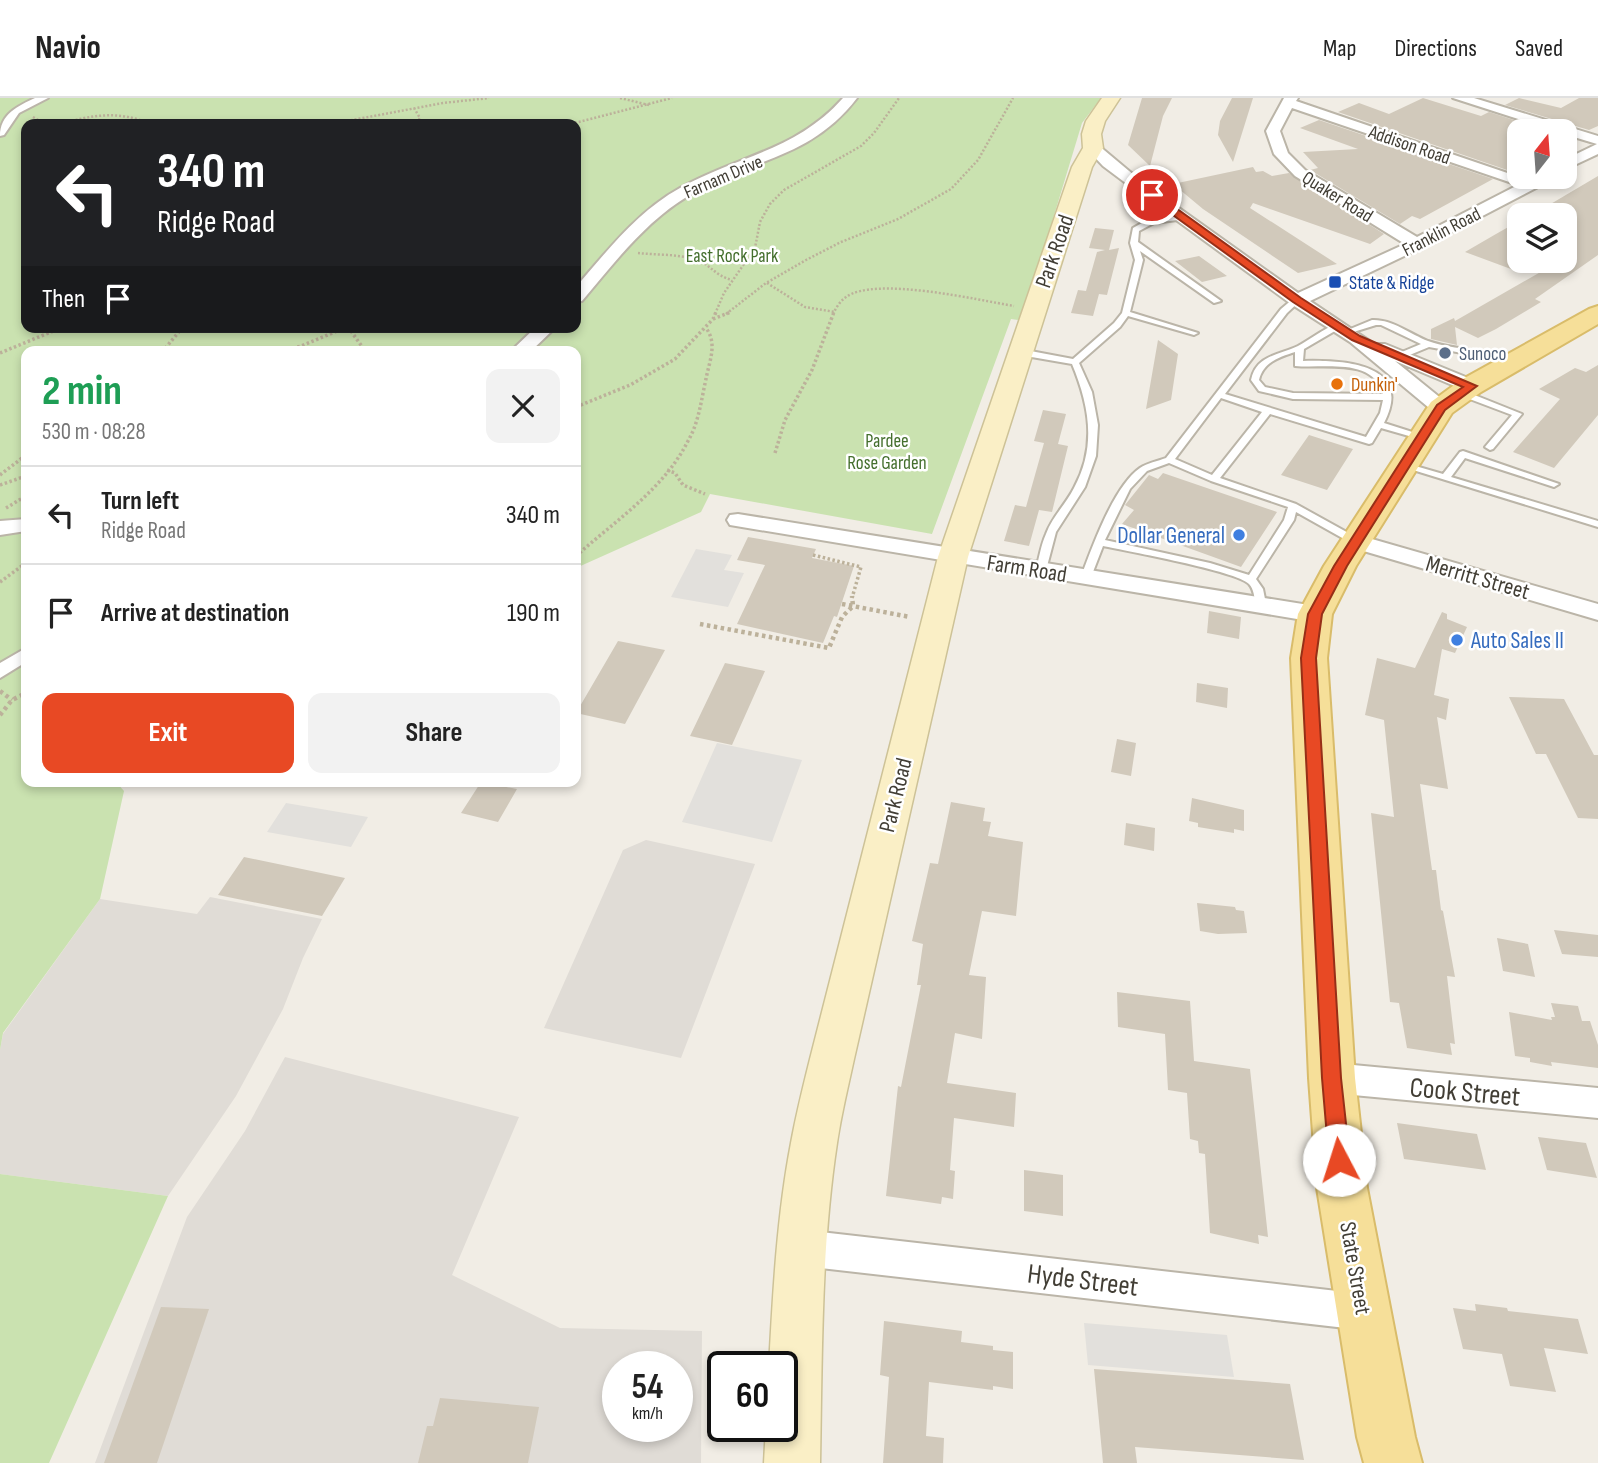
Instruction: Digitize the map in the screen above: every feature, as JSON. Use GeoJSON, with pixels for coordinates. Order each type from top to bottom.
{"type":"FeatureCollection","features":[{"type":"Feature","properties":{"kind":"main road","name":"Park Road"},"geometry":{"type":"LineString","coordinates":[[792,1463],[809,1172],[832,1059],[953,557],[1082,167],[1093,148],[1090,137],[1092,129],[1111,98]]}},
{"type":"Feature","properties":{"kind":"main road","name":"State Street"},"geometry":{"type":"LineString","coordinates":[[1393,1463],[1386,1437],[1342,1188],[1332,1078],[1308,658],[1315,614],[1340,566],[1423,437],[1458,396],[1598,314]]}},
{"type":"Feature","properties":{"kind":"street"},"geometry":{"type":"LineString","coordinates":[[0,133],[16,111],[43,98]]}},
{"type":"Feature","properties":{"kind":"street","name":"Farnam Drive"},"geometry":{"type":"LineString","coordinates":[[581,291],[613,253],[652,215],[682,193],[783,149],[828,120],[850,98]]}},
{"type":"Feature","properties":{"kind":"street"},"geometry":{"type":"LineString","coordinates":[[1460,98],[1598,140]]}},
{"type":"Feature","properties":{"kind":"street","name":"Addison Road"},"geometry":{"type":"LineString","coordinates":[[1291,100],[1507,171]]}},
{"type":"Feature","properties":{"kind":"street","name":"Quaker Road"},"geometry":{"type":"LineString","coordinates":[[1291,100],[1273,131],[1281,154],[1300,173],[1417,244]]}},
{"type":"Feature","properties":{"kind":"street"},"geometry":{"type":"LineString","coordinates":[[2,110],[16,111]]}},
{"type":"Feature","properties":{"kind":"street"},"geometry":{"type":"LineString","coordinates":[[1093,148],[1115,169],[1297,300],[1346,332],[1458,396]]}},
{"type":"Feature","properties":{"kind":"street"},"geometry":{"type":"LineString","coordinates":[[1577,159],[1598,148]]}},
{"type":"Feature","properties":{"kind":"street","name":"Franklin Road"},"geometry":{"type":"LineString","coordinates":[[1297,300],[1417,244],[1523,189]]}},
{"type":"Feature","properties":{"kind":"street"},"geometry":{"type":"LineString","coordinates":[[1346,332],[1400,356],[1458,396]]}},
{"type":"Feature","properties":{"kind":"street"},"geometry":{"type":"LineString","coordinates":[[526,346],[540,333]]}},
{"type":"Feature","properties":{"kind":"street","name":"Farm Road"},"geometry":{"type":"LineString","coordinates":[[738,520],[1315,614]]}},
{"type":"Feature","properties":{"kind":"street"},"geometry":{"type":"LineString","coordinates":[[0,528],[21,526]]}},
{"type":"Feature","properties":{"kind":"street","name":"Merritt Street"},"geometry":{"type":"LineString","coordinates":[[1357,542],[1598,612]]}},
{"type":"Feature","properties":{"kind":"street"},"geometry":{"type":"LineString","coordinates":[[0,672],[21,657]]}},
{"type":"Feature","properties":{"kind":"street","name":"Cook Street"},"geometry":{"type":"LineString","coordinates":[[1332,1078],[1598,1103]]}},
{"type":"Feature","properties":{"kind":"street","name":"Hyde Street"},"geometry":{"type":"LineString","coordinates":[[803,1248],[1363,1312]]}},
{"type":"Feature","properties":{"kind":"lane"},"geometry":{"type":"LineString","coordinates":[[1075,362],[1117,325],[1126,313],[1139,260],[1134,243],[1136,230],[1152,221],[1182,217]]}},
{"type":"Feature","properties":{"kind":"lane"},"geometry":{"type":"LineString","coordinates":[[1134,243],[1217,301]]}},
{"type":"Feature","properties":{"kind":"lane"},"geometry":{"type":"LineString","coordinates":[[1086,577],[1099,542],[1126,488],[1144,469],[1169,460],[1284,311],[1297,300]]}},
{"type":"Feature","properties":{"kind":"lane"},"geometry":{"type":"LineString","coordinates":[[1126,313],[1194,333]]}},
{"type":"Feature","properties":{"kind":"lane"},"geometry":{"type":"LineString","coordinates":[[1388,397],[1293,396],[1262,389],[1255,380],[1256,371],[1279,355],[1382,323],[1428,344],[1480,354],[1507,366]]}},
{"type":"Feature","properties":{"kind":"lane"},"geometry":{"type":"LineString","coordinates":[[1400,356],[1428,344]]}},
{"type":"Feature","properties":{"kind":"lane"},"geometry":{"type":"LineString","coordinates":[[1220,395],[1369,441],[1388,397],[1385,386],[1373,372],[1358,366],[1298,364],[1300,348]]}},
{"type":"Feature","properties":{"kind":"lane"},"geometry":{"type":"LineString","coordinates":[[1020,352],[1075,362]]}},
{"type":"Feature","properties":{"kind":"lane"},"geometry":{"type":"LineString","coordinates":[[1041,570],[1051,532],[1080,487],[1091,456],[1093,425],[1088,392],[1075,362]]}},
{"type":"Feature","properties":{"kind":"lane"},"geometry":{"type":"LineString","coordinates":[[1246,362],[1260,366]]}},
{"type":"Feature","properties":{"kind":"lane"},"geometry":{"type":"LineString","coordinates":[[1458,396],[1518,414],[1490,447]]}},
{"type":"Feature","properties":{"kind":"lane"},"geometry":{"type":"LineString","coordinates":[[1214,479],[1268,411]]}},
{"type":"Feature","properties":{"kind":"lane"},"geometry":{"type":"LineString","coordinates":[[1378,424],[1423,437]]}},
{"type":"Feature","properties":{"kind":"lane"},"geometry":{"type":"LineString","coordinates":[[1445,478],[1463,454],[1554,484]]}},
{"type":"Feature","properties":{"kind":"lane"},"geometry":{"type":"LineString","coordinates":[[1169,460],[1214,479],[1293,506],[1357,542]]}},
{"type":"Feature","properties":{"kind":"lane"},"geometry":{"type":"LineString","coordinates":[[1405,466],[1598,524]]}},
{"type":"Feature","properties":{"kind":"lane"},"geometry":{"type":"LineString","coordinates":[[1251,579],[1289,520],[1293,506]]}},
{"type":"Feature","properties":{"kind":"lane"},"geometry":{"type":"LineString","coordinates":[[1099,542],[1210,566],[1251,579],[1258,590],[1261,604]]}},
{"type":"Feature","properties":{"kind":"path"},"geometry":{"type":"LineString","coordinates":[[357,119],[489,98]]}},
{"type":"Feature","properties":{"kind":"path"},"geometry":{"type":"LineString","coordinates":[[620,98],[650,105]]}},
{"type":"Feature","properties":{"kind":"path"},"geometry":{"type":"LineString","coordinates":[[581,122],[672,98]]}},
{"type":"Feature","properties":{"kind":"path"},"geometry":{"type":"LineString","coordinates":[[581,405],[653,374],[675,359],[713,319],[732,280],[744,267],[755,248],[760,222],[770,204],[784,190],[861,146],[874,133],[899,98]]}},
{"type":"Feature","properties":{"kind":"path"},"geometry":{"type":"LineString","coordinates":[[713,319],[732,312],[766,283],[841,242],[927,205],[951,189],[978,160],[1013,98]]}},
{"type":"Feature","properties":{"kind":"path"},"geometry":{"type":"LineString","coordinates":[[414,108],[418,119]]}},
{"type":"Feature","properties":{"kind":"path"},"geometry":{"type":"LineString","coordinates":[[75,119],[104,113],[136,119]]}},
{"type":"Feature","properties":{"kind":"path"},"geometry":{"type":"LineString","coordinates":[[613,253],[695,259],[710,267],[716,276],[732,280]]}},
{"type":"Feature","properties":{"kind":"path"},"geometry":{"type":"LineString","coordinates":[[766,283],[805,307],[835,312]]}},
{"type":"Feature","properties":{"kind":"path"},"geometry":{"type":"LineString","coordinates":[[775,453],[785,415],[812,370],[835,312],[846,295],[875,288],[1034,309]]}},
{"type":"Feature","properties":{"kind":"path"},"geometry":{"type":"LineString","coordinates":[[581,552],[643,498],[690,438],[697,421],[713,352],[710,332],[706,328]]}},
{"type":"Feature","properties":{"kind":"path"},"geometry":{"type":"LineString","coordinates":[[0,353],[48,333]]}},
{"type":"Feature","properties":{"kind":"path"},"geometry":{"type":"LineString","coordinates":[[301,346],[332,333]]}},
{"type":"Feature","properties":{"kind":"path"},"geometry":{"type":"LineString","coordinates":[[0,475],[21,459]]}},
{"type":"Feature","properties":{"kind":"path"},"geometry":{"type":"LineString","coordinates":[[667,470],[675,474],[683,485],[705,494]]}},
{"type":"Feature","properties":{"kind":"path"},"geometry":{"type":"LineString","coordinates":[[0,485],[21,479]]}},
{"type":"Feature","properties":{"kind":"path"},"geometry":{"type":"LineString","coordinates":[[0,513],[21,499]]}},
{"type":"Feature","properties":{"kind":"path"},"geometry":{"type":"LineString","coordinates":[[701,624],[829,648],[842,617],[853,606],[852,592],[862,566],[813,555]]}},
{"type":"Feature","properties":{"kind":"path"},"geometry":{"type":"LineString","coordinates":[[0,582],[21,567]]}},
{"type":"Feature","properties":{"kind":"path"},"geometry":{"type":"LineString","coordinates":[[842,604],[922,619]]}},
{"type":"Feature","properties":{"kind":"path"},"geometry":{"type":"LineString","coordinates":[[742,632],[746,625]]}},
{"type":"Feature","properties":{"kind":"path"},"geometry":{"type":"LineString","coordinates":[[765,636],[769,629]]}},
{"type":"Feature","properties":{"kind":"path"},"geometry":{"type":"LineString","coordinates":[[782,640],[785,633]]}},
{"type":"Feature","properties":{"kind":"path"},"geometry":{"type":"LineString","coordinates":[[0,691],[12,700]]}},
{"type":"Feature","properties":{"kind":"path"},"geometry":{"type":"LineString","coordinates":[[0,715],[12,700],[21,696]]}},
{"type":"Feature","properties":{"kind":"shaded area"},"geometry":{"type":"Polygon","coordinates":[[[696,549],[732,555],[724,570],[744,573],[728,607],[671,597],[696,549]]]}},
{"type":"Feature","properties":{"kind":"shaded area"},"geometry":{"type":"Polygon","coordinates":[[[717,743],[802,760],[772,842],[682,822],[717,743]]]}},
{"type":"Feature","properties":{"kind":"shaded area"},"geometry":{"type":"Polygon","coordinates":[[[286,803],[368,817],[351,847],[267,832],[286,803]]]}},
{"type":"Feature","properties":{"kind":"shaded area"},"geometry":{"type":"Polygon","coordinates":[[[646,840],[755,864],[681,1058],[544,1028],[623,850],[646,840]]]}},
{"type":"Feature","properties":{"kind":"shaded area"},"geometry":{"type":"Polygon","coordinates":[[[210,897],[322,919],[283,1009],[236,1096],[168,1196],[0,1174],[0,1050],[3,1034],[100,899],[197,914],[210,897]]]}},
{"type":"Feature","properties":{"kind":"shaded area"},"geometry":{"type":"Polygon","coordinates":[[[285,1057],[519,1117],[452,1275],[560,1328],[702,1331],[701,1463],[95,1463],[187,1217],[245,1131],[285,1057]]]}},
{"type":"Feature","properties":{"kind":"shaded area"},"geometry":{"type":"Polygon","coordinates":[[[1084,1323],[1227,1335],[1234,1377],[1088,1365],[1084,1323]]]}},
{"type":"Feature","properties":{"kind":"green space","name":"East Rock Park"},"geometry":{"type":"Polygon","coordinates":[[[0,98],[1101,98],[1082,123],[1036,275],[1019,320],[1011,319],[932,534],[710,494],[701,512],[581,566],[581,346],[21,346],[21,787],[120,787],[124,791],[100,899],[3,1033],[0,1050],[0,98]]]}},
{"type":"Feature","properties":{"kind":"green space"},"geometry":{"type":"Polygon","coordinates":[[[0,1174],[168,1196],[49,1463],[0,1463],[0,1174]]]}},
{"type":"Feature","properties":{"kind":"building"},"geometry":{"type":"Polygon","coordinates":[[[1142,98],[1172,98],[1163,116],[1150,166],[1128,145],[1142,98]]]}},
{"type":"Feature","properties":{"kind":"building"},"geometry":{"type":"Polygon","coordinates":[[[1232,98],[1253,98],[1233,162],[1218,135],[1220,121],[1232,98]]]}},
{"type":"Feature","properties":{"kind":"building"},"geometry":{"type":"Polygon","coordinates":[[[1423,98],[1481,116],[1489,112],[1510,119],[1507,119],[1507,170],[1338,112],[1359,103],[1389,114],[1423,98]]]}},
{"type":"Feature","properties":{"kind":"building"},"geometry":{"type":"Polygon","coordinates":[[[1519,98],[1561,108],[1579,98],[1598,98],[1598,126],[1589,130],[1577,126],[1577,119],[1552,119],[1505,105],[1519,98]]]}},
{"type":"Feature","properties":{"kind":"building"},"geometry":{"type":"Polygon","coordinates":[[[1319,120],[1493,179],[1420,219],[1412,216],[1400,224],[1310,170],[1318,168],[1303,152],[1358,149],[1300,128],[1319,120]]]}},
{"type":"Feature","properties":{"kind":"building"},"geometry":{"type":"Polygon","coordinates":[[[1253,167],[1256,172],[1263,171],[1272,176],[1289,173],[1384,234],[1370,244],[1253,203],[1250,208],[1337,264],[1298,273],[1203,209],[1173,184],[1253,167]]]}},
{"type":"Feature","properties":{"kind":"building"},"geometry":{"type":"Polygon","coordinates":[[[1598,176],[1598,255],[1577,270],[1577,203],[1552,203],[1598,176]]]}},
{"type":"Feature","properties":{"kind":"building"},"geometry":{"type":"Polygon","coordinates":[[[1095,228],[1114,230],[1109,250],[1119,248],[1107,295],[1099,294],[1093,316],[1071,313],[1078,290],[1086,291],[1097,252],[1105,250],[1089,248],[1095,228]]]}},
{"type":"Feature","properties":{"kind":"building"},"geometry":{"type":"Polygon","coordinates":[[[1507,228],[1507,268],[1465,252],[1507,228]]]}},
{"type":"Feature","properties":{"kind":"building"},"geometry":{"type":"Polygon","coordinates":[[[1199,256],[1227,276],[1202,282],[1175,261],[1199,256]]]}},
{"type":"Feature","properties":{"kind":"building"},"geometry":{"type":"Polygon","coordinates":[[[1539,273],[1572,273],[1535,299],[1541,302],[1478,338],[1455,327],[1457,345],[1431,339],[1431,329],[1454,318],[1455,321],[1539,273]]]}},
{"type":"Feature","properties":{"kind":"building"},"geometry":{"type":"Polygon","coordinates":[[[1158,340],[1178,354],[1171,400],[1146,409],[1158,340]]]}},
{"type":"Feature","properties":{"kind":"building"},"geometry":{"type":"Polygon","coordinates":[[[1598,365],[1598,415],[1554,468],[1513,452],[1560,399],[1539,389],[1575,368],[1586,372],[1598,365]]]}},
{"type":"Feature","properties":{"kind":"building"},"geometry":{"type":"Polygon","coordinates":[[[1043,410],[1066,414],[1058,444],[1068,446],[1052,512],[1039,510],[1029,546],[1004,541],[1015,505],[1026,507],[1044,443],[1034,441],[1043,410]]]}},
{"type":"Feature","properties":{"kind":"building"},"geometry":{"type":"Polygon","coordinates":[[[1309,435],[1353,449],[1327,490],[1281,475],[1309,435]]]}},
{"type":"Feature","properties":{"kind":"building"},"geometry":{"type":"Polygon","coordinates":[[[1163,473],[1277,512],[1241,567],[1122,524],[1134,510],[1125,505],[1149,475],[1158,479],[1163,473]]]}},
{"type":"Feature","properties":{"kind":"building"},"geometry":{"type":"Polygon","coordinates":[[[748,537],[816,549],[812,558],[854,566],[837,617],[834,616],[823,643],[737,624],[765,565],[737,560],[748,537]]]}},
{"type":"Feature","properties":{"kind":"building"},"geometry":{"type":"Polygon","coordinates":[[[1209,611],[1241,617],[1239,639],[1207,633],[1209,611]]]}},
{"type":"Feature","properties":{"kind":"building"},"geometry":{"type":"Polygon","coordinates":[[[1442,612],[1447,614],[1447,619],[1467,627],[1455,653],[1442,649],[1434,695],[1449,699],[1446,720],[1437,717],[1448,789],[1420,784],[1432,870],[1436,870],[1455,977],[1447,976],[1455,1044],[1450,1043],[1452,1055],[1407,1048],[1399,1003],[1390,1002],[1371,813],[1394,817],[1384,720],[1365,715],[1377,658],[1415,668],[1442,612]]]}},
{"type":"Feature","properties":{"kind":"building"},"geometry":{"type":"Polygon","coordinates":[[[618,641],[665,650],[625,724],[581,714],[581,704],[618,641]]]}},
{"type":"Feature","properties":{"kind":"building"},"geometry":{"type":"Polygon","coordinates":[[[725,663],[765,671],[732,745],[690,736],[725,663]]]}},
{"type":"Feature","properties":{"kind":"building"},"geometry":{"type":"Polygon","coordinates":[[[1197,683],[1228,688],[1227,708],[1196,702],[1197,683]]]}},
{"type":"Feature","properties":{"kind":"building"},"geometry":{"type":"Polygon","coordinates":[[[1509,697],[1564,699],[1594,755],[1598,755],[1598,819],[1578,818],[1546,754],[1536,754],[1509,697]]]}},
{"type":"Feature","properties":{"kind":"building"},"geometry":{"type":"Polygon","coordinates":[[[1117,739],[1136,743],[1131,776],[1111,772],[1117,739]]]}},
{"type":"Feature","properties":{"kind":"building"},"geometry":{"type":"Polygon","coordinates":[[[478,787],[517,789],[498,822],[461,813],[478,787]]]}},
{"type":"Feature","properties":{"kind":"building"},"geometry":{"type":"Polygon","coordinates":[[[1192,798],[1244,810],[1244,831],[1234,829],[1234,833],[1198,827],[1198,823],[1189,821],[1192,798]]]}},
{"type":"Feature","properties":{"kind":"building"},"geometry":{"type":"Polygon","coordinates":[[[951,802],[985,808],[983,821],[991,822],[988,836],[1023,842],[1016,916],[982,911],[969,975],[986,977],[982,1039],[955,1033],[947,1083],[1016,1093],[1014,1127],[954,1118],[950,1170],[955,1171],[953,1199],[942,1197],[941,1204],[886,1196],[898,1086],[901,1087],[921,985],[917,985],[923,944],[912,941],[930,863],[938,864],[951,802]]]}},
{"type":"Feature","properties":{"kind":"building"},"geometry":{"type":"Polygon","coordinates":[[[1126,823],[1155,828],[1154,851],[1124,845],[1126,823]]]}},
{"type":"Feature","properties":{"kind":"building"},"geometry":{"type":"Polygon","coordinates":[[[244,857],[345,878],[322,916],[218,895],[244,857]]]}},
{"type":"Feature","properties":{"kind":"building"},"geometry":{"type":"Polygon","coordinates":[[[1197,903],[1235,907],[1236,910],[1244,911],[1247,933],[1218,934],[1200,931],[1197,903]]]}},
{"type":"Feature","properties":{"kind":"building"},"geometry":{"type":"Polygon","coordinates":[[[1554,930],[1598,935],[1598,957],[1562,954],[1554,930]]]}},
{"type":"Feature","properties":{"kind":"building"},"geometry":{"type":"Polygon","coordinates":[[[1497,938],[1528,944],[1535,977],[1503,971],[1497,938]]]}},
{"type":"Feature","properties":{"kind":"building"},"geometry":{"type":"Polygon","coordinates":[[[1117,992],[1190,1001],[1194,1061],[1250,1069],[1268,1237],[1258,1235],[1259,1244],[1210,1233],[1205,1154],[1199,1153],[1198,1141],[1190,1139],[1187,1093],[1168,1090],[1165,1034],[1118,1027],[1117,992]]]}},
{"type":"Feature","properties":{"kind":"building"},"geometry":{"type":"Polygon","coordinates":[[[1551,1003],[1578,1006],[1582,1021],[1590,1021],[1598,1045],[1598,1068],[1551,1062],[1552,1066],[1515,1056],[1509,1012],[1552,1020],[1551,1017],[1555,1017],[1551,1003]]]}},
{"type":"Feature","properties":{"kind":"building"},"geometry":{"type":"Polygon","coordinates":[[[1397,1123],[1477,1134],[1486,1170],[1404,1159],[1397,1123]]]}},
{"type":"Feature","properties":{"kind":"building"},"geometry":{"type":"Polygon","coordinates":[[[1538,1137],[1586,1143],[1597,1178],[1547,1170],[1538,1137]]]}},
{"type":"Feature","properties":{"kind":"building"},"geometry":{"type":"Polygon","coordinates":[[[1024,1170],[1063,1175],[1063,1216],[1024,1211],[1024,1170]]]}},
{"type":"Feature","properties":{"kind":"building"},"geometry":{"type":"Polygon","coordinates":[[[1475,1304],[1507,1308],[1508,1311],[1578,1319],[1588,1354],[1544,1348],[1556,1392],[1510,1386],[1502,1354],[1463,1349],[1453,1308],[1476,1311],[1475,1304]]]}},
{"type":"Feature","properties":{"kind":"building"},"geometry":{"type":"Polygon","coordinates":[[[161,1307],[209,1309],[157,1463],[104,1463],[161,1307]]]}},
{"type":"Feature","properties":{"kind":"building"},"geometry":{"type":"Polygon","coordinates":[[[884,1321],[962,1331],[961,1342],[993,1346],[993,1350],[1013,1352],[1013,1389],[993,1386],[993,1390],[929,1382],[926,1436],[944,1438],[943,1463],[883,1463],[889,1377],[880,1375],[884,1321]]]}},
{"type":"Feature","properties":{"kind":"building"},"geometry":{"type":"Polygon","coordinates":[[[1094,1369],[1290,1384],[1304,1460],[1135,1447],[1137,1463],[1103,1463],[1094,1369]]]}},
{"type":"Feature","properties":{"kind":"building"},"geometry":{"type":"Polygon","coordinates":[[[440,1398],[539,1407],[528,1463],[418,1463],[427,1426],[433,1426],[440,1398]]]}},
{"type":"Feature","properties":{"kind":"place","name":"State & Ridge"},"geometry":{"type":"Point","coordinates":[1335,282]}},
{"type":"Feature","properties":{"kind":"place","name":"Sunoco"},"geometry":{"type":"Point","coordinates":[1445,353]}},
{"type":"Feature","properties":{"kind":"place","name":"Dunkin'"},"geometry":{"type":"Point","coordinates":[1337,384]}},
{"type":"Feature","properties":{"kind":"place","name":"Dollar General"},"geometry":{"type":"Point","coordinates":[1239,535]}},
{"type":"Feature","properties":{"kind":"place","name":"Auto Sales II"},"geometry":{"type":"Point","coordinates":[1457,640]}},
{"type":"Feature","properties":{"kind":"route"},"geometry":{"type":"LineString","coordinates":[[1152,195],[1297,300],[1356,338],[1471,386],[1441,408],[1340,566],[1315,614],[1308,658],[1339,1160]]}},
{"type":"Feature","properties":{"kind":"park label","name":"Pardee Rose Garden"},"geometry":{"type":"Point","coordinates":[887,451]}}]}
